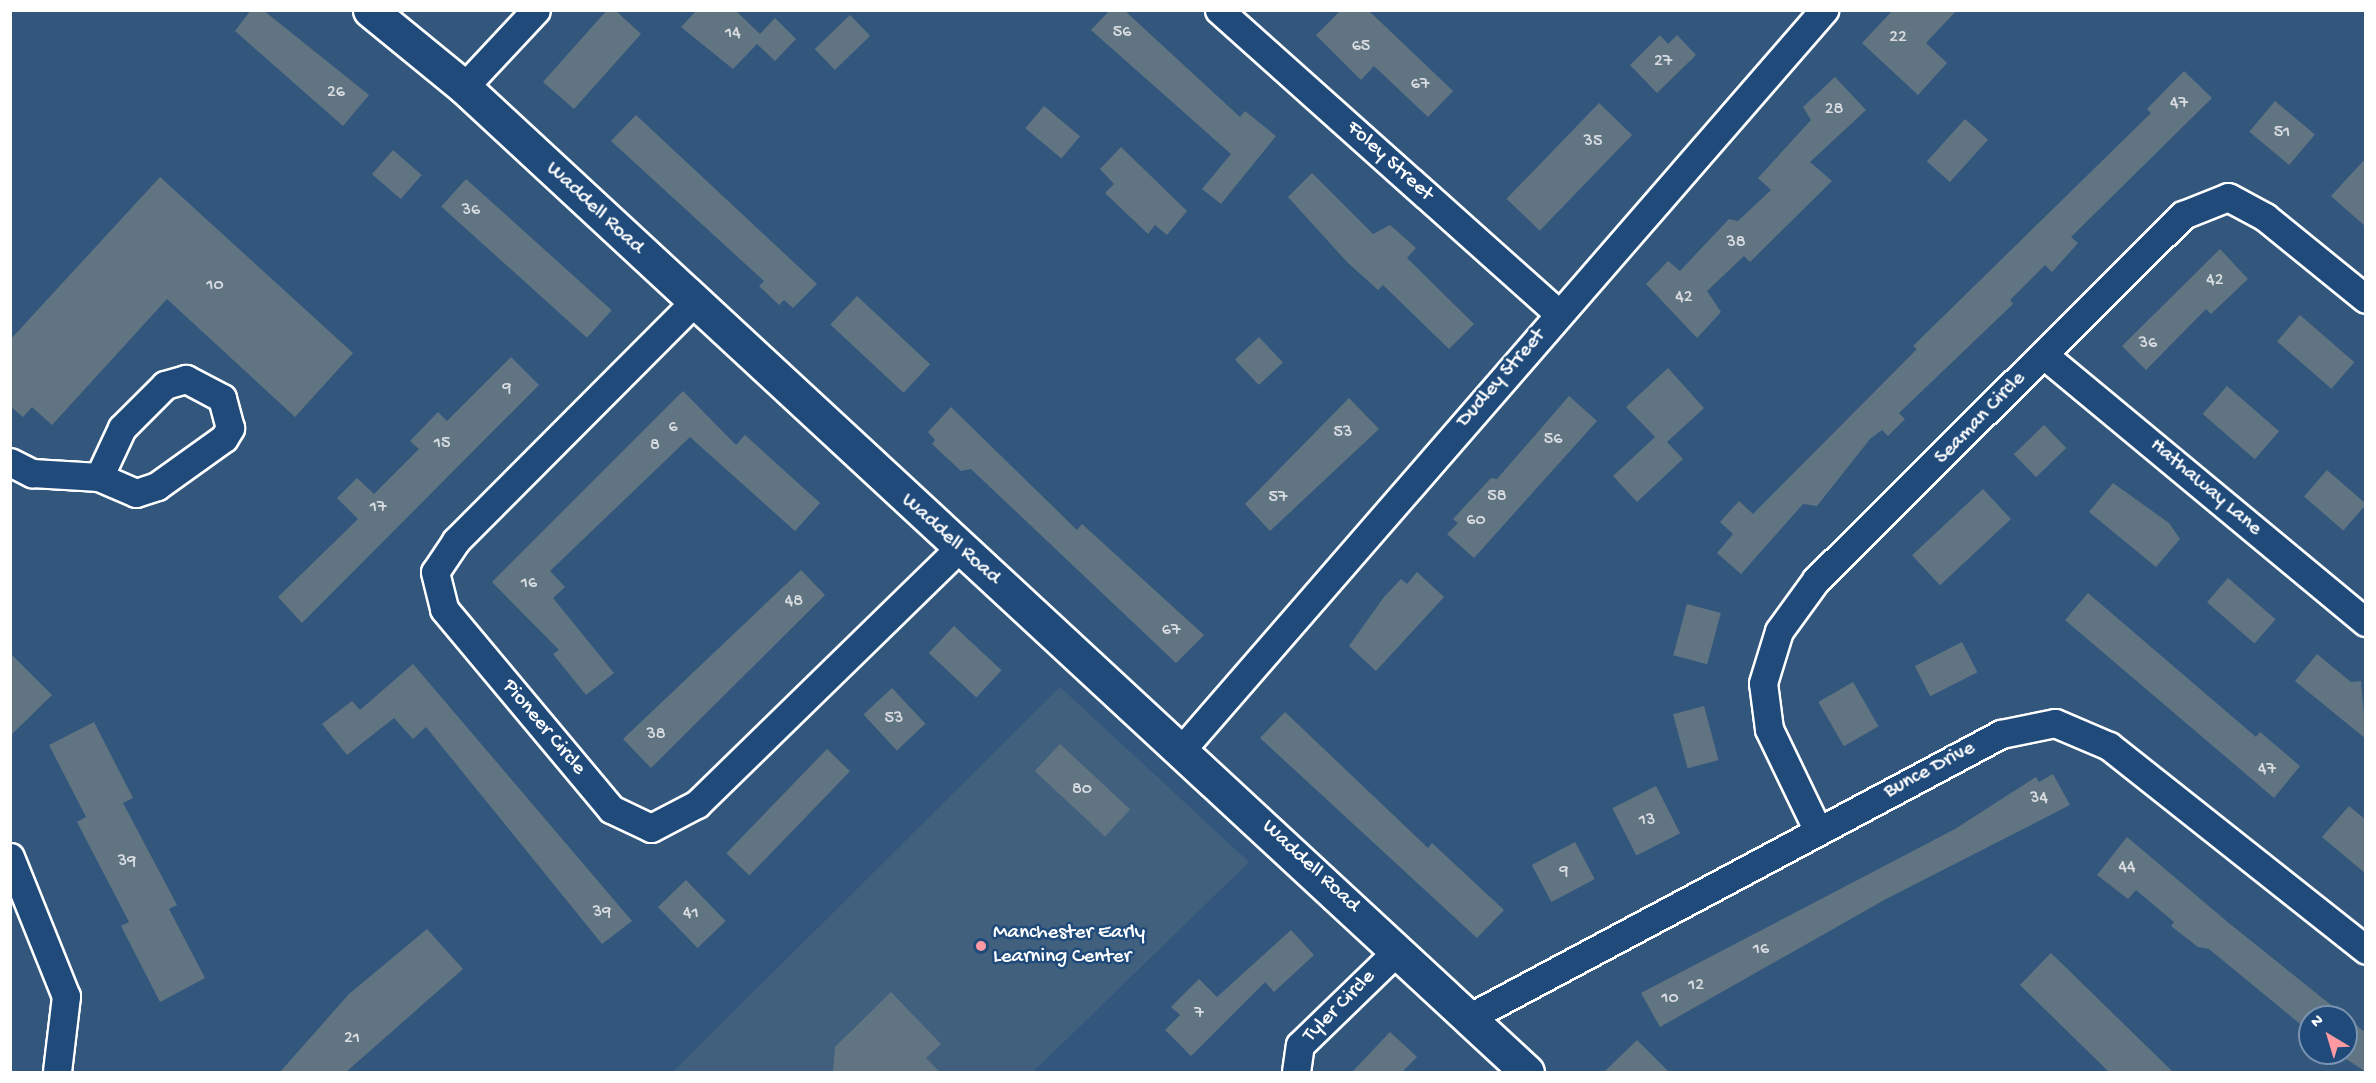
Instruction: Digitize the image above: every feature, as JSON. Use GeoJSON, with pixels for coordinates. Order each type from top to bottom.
{"type":"FeatureCollection","features":[{"type":"Feature","properties":{"kind":"street","name":"Waddell Road"},"geometry":{"type":"LineString","coordinates":[[370,10],[464,87],[958,549],[1183,748],[1527,1072]]}},
{"type":"Feature","properties":{"kind":"street"},"geometry":{"type":"LineString","coordinates":[[464,87],[536,10]]}},
{"type":"Feature","properties":{"kind":"street","name":"Foley Street"},"geometry":{"type":"LineString","coordinates":[[1219,10],[1559,314]]}},
{"type":"Feature","properties":{"kind":"street","name":"Dudley Street"},"geometry":{"type":"LineString","coordinates":[[1183,748],[1824,10]]}},
{"type":"Feature","properties":{"kind":"street","name":"Seaman Circle"},"geometry":{"type":"LineString","coordinates":[[1818,831],[1769,729],[1764,683],[1779,631],[1816,580],[2183,215],[2228,197],[2265,217],[2366,299]]}},
{"type":"Feature","properties":{"kind":"street","name":"Pioneer Circle"},"geometry":{"type":"LineString","coordinates":[[693,303],[456,540],[435,572],[444,609],[611,809],[651,828],[697,804],[958,549]]}},
{"type":"Feature","properties":{"kind":"street","name":"Hathaway Lane"},"geometry":{"type":"LineString","coordinates":[[2044,355],[2366,622]]}},
{"type":"Feature","properties":{"kind":"street"},"geometry":{"type":"LineString","coordinates":[[10,462],[32,473],[99,477],[136,493],[185,468],[230,428],[222,398],[186,379],[165,385],[122,428],[99,477]]}},
{"type":"Feature","properties":{"kind":"street","name":"Bunce Drive"},"geometry":{"type":"LineString","coordinates":[[1470,1017],[2001,734],[2055,723],[2109,746],[2366,950]]}},
{"type":"Feature","properties":{"kind":"street"},"geometry":{"type":"LineString","coordinates":[[10,857],[66,996],[57,1072]]}},
{"type":"Feature","properties":{"kind":"street","name":"Tyler Circle"},"geometry":{"type":"LineString","coordinates":[[1296,1072],[1300,1045],[1398,950]]}},
{"type":"Feature","properties":{"kind":"shaded area","name":"Manchester Early Learning Center"},"geometry":{"type":"Polygon","coordinates":[[[1060,687],[1249,862],[1033,1072],[673,1072],[1060,687]]]}},
{"type":"Feature","properties":{"kind":"building"},"geometry":{"type":"Polygon","coordinates":[[[251,10],[263,10],[369,95],[343,126],[235,31],[251,10]]]}},
{"type":"Feature","properties":{"kind":"building"},"geometry":{"type":"Polygon","coordinates":[[[607,10],[615,10],[641,34],[574,109],[543,82],[607,10]]]}},
{"type":"Feature","properties":{"kind":"building"},"geometry":{"type":"Polygon","coordinates":[[[697,10],[735,10],[760,34],[775,18],[796,39],[775,61],[757,44],[733,69],[681,27],[697,10]]]}},
{"type":"Feature","properties":{"kind":"building"},"geometry":{"type":"Polygon","coordinates":[[[1110,10],[1124,10],[1240,117],[1245,111],[1276,136],[1221,204],[1202,189],[1231,154],[1091,30],[1110,10]]]}},
{"type":"Feature","properties":{"kind":"building"},"geometry":{"type":"Polygon","coordinates":[[[1341,10],[1368,10],[1453,91],[1428,117],[1374,66],[1361,80],[1316,35],[1341,10]]]}},
{"type":"Feature","properties":{"kind":"building"},"geometry":{"type":"Polygon","coordinates":[[[1893,10],[1957,10],[1926,43],[1947,63],[1918,95],[1862,43],[1893,10]]]}},
{"type":"Feature","properties":{"kind":"building"},"geometry":{"type":"Polygon","coordinates":[[[850,15],[870,36],[835,70],[815,49],[850,15]]]}},
{"type":"Feature","properties":{"kind":"building"},"geometry":{"type":"Polygon","coordinates":[[[1660,35],[1668,44],[1677,35],[1696,55],[1657,93],[1630,65],[1660,35]]]}},
{"type":"Feature","properties":{"kind":"building"},"geometry":{"type":"Polygon","coordinates":[[[2184,71],[2212,98],[2071,237],[2078,243],[2052,272],[2045,265],[2010,300],[2013,304],[1899,413],[1905,419],[1888,436],[1882,430],[1870,439],[1817,506],[1803,504],[1741,574],[1717,553],[1733,534],[1720,522],[1739,501],[1753,514],[1917,349],[1913,346],[2151,113],[2147,109],[2184,71]]]}},
{"type":"Feature","properties":{"kind":"building"},"geometry":{"type":"Polygon","coordinates":[[[1835,77],[1866,110],[1810,162],[1832,181],[1750,262],[1744,256],[1707,291],[1721,312],[1697,338],[1646,284],[1668,261],[1680,271],[1729,219],[1738,221],[1771,190],[1758,178],[1811,120],[1803,107],[1835,77]]]}},
{"type":"Feature","properties":{"kind":"building"},"geometry":{"type":"Polygon","coordinates":[[[2275,101],[2315,134],[2289,165],[2249,132],[2275,101]]]}},
{"type":"Feature","properties":{"kind":"building"},"geometry":{"type":"Polygon","coordinates":[[[1599,103],[1632,135],[1540,231],[1507,199],[1599,103]]]}},
{"type":"Feature","properties":{"kind":"building"},"geometry":{"type":"Polygon","coordinates":[[[1044,106],[1080,136],[1061,158],[1025,128],[1044,106]]]}},
{"type":"Feature","properties":{"kind":"building"},"geometry":{"type":"Polygon","coordinates":[[[636,115],[817,284],[793,308],[784,300],[779,305],[759,286],[764,281],[611,141],[636,115]]]}},
{"type":"Feature","properties":{"kind":"building"},"geometry":{"type":"Polygon","coordinates":[[[1965,119],[1988,140],[1950,182],[1927,161],[1965,119]]]}},
{"type":"Feature","properties":{"kind":"building"},"geometry":{"type":"Polygon","coordinates":[[[1121,147],[1187,211],[1167,235],[1155,225],[1148,234],[1105,193],[1114,184],[1100,169],[1121,147]]]}},
{"type":"Feature","properties":{"kind":"building"},"geometry":{"type":"Polygon","coordinates":[[[393,150],[422,175],[401,199],[372,174],[393,150]]]}},
{"type":"Feature","properties":{"kind":"building"},"geometry":{"type":"Polygon","coordinates":[[[2366,158],[2366,227],[2331,196],[2366,158]]]}},
{"type":"Feature","properties":{"kind":"building"},"geometry":{"type":"Polygon","coordinates":[[[1312,173],[1373,234],[1390,225],[1416,248],[1407,258],[1474,324],[1449,349],[1383,285],[1378,290],[1347,262],[1288,197],[1312,173]]]}},
{"type":"Feature","properties":{"kind":"building"},"geometry":{"type":"Polygon","coordinates":[[[160,177],[353,353],[295,417],[167,299],[52,425],[32,407],[23,417],[10,406],[10,340],[160,177]]]}},
{"type":"Feature","properties":{"kind":"building"},"geometry":{"type":"Polygon","coordinates":[[[466,179],[612,310],[587,338],[441,206],[466,179]]]}},
{"type":"Feature","properties":{"kind":"building"},"geometry":{"type":"Polygon","coordinates":[[[2220,249],[2248,279],[2211,314],[2206,309],[2146,370],[2122,346],[2220,249]]]}},
{"type":"Feature","properties":{"kind":"building"},"geometry":{"type":"Polygon","coordinates":[[[857,296],[930,364],[904,393],[830,325],[857,296]]]}},
{"type":"Feature","properties":{"kind":"building"},"geometry":{"type":"Polygon","coordinates":[[[2300,315],[2354,362],[2331,389],[2277,341],[2300,315]]]}},
{"type":"Feature","properties":{"kind":"building"},"geometry":{"type":"Polygon","coordinates":[[[1259,337],[1283,363],[1259,385],[1235,360],[1259,337]]]}},
{"type":"Feature","properties":{"kind":"building"},"geometry":{"type":"Polygon","coordinates":[[[511,357],[539,385],[302,623],[278,597],[358,519],[337,498],[357,478],[374,494],[419,449],[410,441],[438,412],[447,421],[511,357]]]}},
{"type":"Feature","properties":{"kind":"building"},"geometry":{"type":"Polygon","coordinates":[[[1668,368],[1704,408],[1667,442],[1683,459],[1637,502],[1613,476],[1655,437],[1626,407],[1668,368]]]}},
{"type":"Feature","properties":{"kind":"building"},"geometry":{"type":"Polygon","coordinates":[[[2227,386],[2279,431],[2255,459],[2203,414],[2227,386]]]}},
{"type":"Feature","properties":{"kind":"building"},"geometry":{"type":"Polygon","coordinates":[[[683,391],[736,445],[745,435],[820,503],[795,531],[690,437],[550,571],[565,587],[553,598],[614,673],[586,695],[553,654],[559,650],[492,582],[683,391]]]}},
{"type":"Feature","properties":{"kind":"building"},"geometry":{"type":"Polygon","coordinates":[[[1569,396],[1597,421],[1474,558],[1447,534],[1458,523],[1453,519],[1491,478],[1497,479],[1569,396]]]}},
{"type":"Feature","properties":{"kind":"building"},"geometry":{"type":"Polygon","coordinates":[[[1349,398],[1379,429],[1270,531],[1245,504],[1349,398]]]}},
{"type":"Feature","properties":{"kind":"building"},"geometry":{"type":"Polygon","coordinates":[[[951,407],[1077,530],[1082,524],[1204,635],[1176,663],[971,469],[961,471],[932,444],[935,440],[928,432],[951,407]]]}},
{"type":"Feature","properties":{"kind":"building"},"geometry":{"type":"Polygon","coordinates":[[[2044,425],[2066,448],[2036,477],[2014,454],[2044,425]]]}},
{"type":"Feature","properties":{"kind":"building"},"geometry":{"type":"Polygon","coordinates":[[[2327,470],[2366,504],[2343,531],[2304,496],[2327,470]]]}},
{"type":"Feature","properties":{"kind":"building"},"geometry":{"type":"Polygon","coordinates":[[[2113,483],[2169,523],[2180,539],[2156,567],[2089,512],[2113,483]]]}},
{"type":"Feature","properties":{"kind":"building"},"geometry":{"type":"Polygon","coordinates":[[[1983,489],[2011,519],[1940,585],[1912,555],[1983,489]]]}},
{"type":"Feature","properties":{"kind":"building"},"geometry":{"type":"Polygon","coordinates":[[[801,570],[825,595],[651,768],[623,739],[801,570]]]}},
{"type":"Feature","properties":{"kind":"building"},"geometry":{"type":"Polygon","coordinates":[[[1417,572],[1444,597],[1376,671],[1349,646],[1384,597],[1401,579],[1407,584],[1417,572]]]}},
{"type":"Feature","properties":{"kind":"building"},"geometry":{"type":"Polygon","coordinates":[[[2228,578],[2276,619],[2255,643],[2207,602],[2228,578]]]}},
{"type":"Feature","properties":{"kind":"building"},"geometry":{"type":"Polygon","coordinates":[[[2088,593],[2256,737],[2260,732],[2300,766],[2274,798],[2065,620],[2088,593]]]}},
{"type":"Feature","properties":{"kind":"building"},"geometry":{"type":"Polygon","coordinates":[[[1687,604],[1721,613],[1707,664],[1673,655],[1687,604]]]}},
{"type":"Feature","properties":{"kind":"building"},"geometry":{"type":"Polygon","coordinates":[[[954,626],[1002,670],[976,697],[929,653],[954,626]]]}},
{"type":"Feature","properties":{"kind":"building"},"geometry":{"type":"Polygon","coordinates":[[[1962,642],[1977,672],[1930,696],[1915,666],[1962,642]]]}},
{"type":"Feature","properties":{"kind":"building"},"geometry":{"type":"Polygon","coordinates":[[[10,653],[52,695],[10,736],[10,653]]]}},
{"type":"Feature","properties":{"kind":"building"},"geometry":{"type":"Polygon","coordinates":[[[2317,654],[2351,682],[2361,681],[2366,739],[2295,681],[2317,654]]]}},
{"type":"Feature","properties":{"kind":"building"},"geometry":{"type":"Polygon","coordinates":[[[413,664],[632,921],[602,944],[426,727],[413,739],[394,718],[347,755],[322,724],[352,701],[360,710],[413,664]]]}},
{"type":"Feature","properties":{"kind":"building"},"geometry":{"type":"Polygon","coordinates":[[[1853,682],[1878,726],[1844,746],[1818,702],[1853,682]]]}},
{"type":"Feature","properties":{"kind":"building"},"geometry":{"type":"Polygon","coordinates":[[[892,688],[925,724],[897,750],[863,715],[892,688]]]}},
{"type":"Feature","properties":{"kind":"building"},"geometry":{"type":"Polygon","coordinates":[[[1704,706],[1718,760],[1688,768],[1673,714],[1704,706]]]}},
{"type":"Feature","properties":{"kind":"building"},"geometry":{"type":"Polygon","coordinates":[[[1285,712],[1428,848],[1432,843],[1504,910],[1477,938],[1260,738],[1285,712]]]}},
{"type":"Feature","properties":{"kind":"building"},"geometry":{"type":"Polygon","coordinates":[[[94,722],[133,798],[123,803],[177,905],[169,909],[205,978],[160,1002],[121,926],[129,922],[77,822],[86,817],[49,745],[94,722]]]}},
{"type":"Feature","properties":{"kind":"building"},"geometry":{"type":"Polygon","coordinates":[[[1060,744],[1130,809],[1105,837],[1035,771],[1060,744]]]}},
{"type":"Feature","properties":{"kind":"building"},"geometry":{"type":"Polygon","coordinates":[[[827,749],[850,771],[749,876],[726,853],[827,749]]]}},
{"type":"Feature","properties":{"kind":"building"},"geometry":{"type":"Polygon","coordinates":[[[2053,774],[2070,805],[1886,899],[1660,1027],[1641,993],[1955,829],[2036,777],[2039,782],[2053,774]]]}},
{"type":"Feature","properties":{"kind":"building"},"geometry":{"type":"Polygon","coordinates":[[[1656,786],[1680,833],[1636,855],[1612,808],[1656,786]]]}},
{"type":"Feature","properties":{"kind":"building"},"geometry":{"type":"Polygon","coordinates":[[[2349,806],[2366,820],[2366,874],[2322,837],[2349,806]]]}},
{"type":"Feature","properties":{"kind":"building"},"geometry":{"type":"Polygon","coordinates":[[[2127,837],[2331,1005],[2298,1005],[2298,1022],[2209,949],[2198,947],[2171,926],[2174,922],[2136,890],[2128,899],[2097,875],[2127,837]]]}},
{"type":"Feature","properties":{"kind":"building"},"geometry":{"type":"Polygon","coordinates":[[[1575,842],[1595,879],[1551,902],[1532,865],[1575,842]]]}},
{"type":"Feature","properties":{"kind":"building"},"geometry":{"type":"Polygon","coordinates":[[[686,880],[726,921],[698,948],[658,907],[686,880]]]}},
{"type":"Feature","properties":{"kind":"building"},"geometry":{"type":"Polygon","coordinates":[[[427,929],[463,969],[346,1072],[280,1072],[349,994],[427,929]]]}},
{"type":"Feature","properties":{"kind":"building"},"geometry":{"type":"Polygon","coordinates":[[[1291,930],[1314,955],[1274,992],[1265,982],[1191,1056],[1165,1030],[1180,1015],[1171,1007],[1199,979],[1217,997],[1291,930]]]}},
{"type":"Feature","properties":{"kind":"building"},"geometry":{"type":"Polygon","coordinates":[[[2051,953],[2173,1072],[2109,1072],[2020,985],[2051,953]]]}},
{"type":"Feature","properties":{"kind":"building"},"geometry":{"type":"Polygon","coordinates":[[[891,992],[941,1044],[926,1058],[940,1072],[833,1072],[835,1047],[891,992]]]}},
{"type":"Feature","properties":{"kind":"building"},"geometry":{"type":"Polygon","coordinates":[[[2358,1027],[2366,1033],[2366,1072],[2355,1065],[2358,1065],[2358,1027]]]}},
{"type":"Feature","properties":{"kind":"building"},"geometry":{"type":"Polygon","coordinates":[[[1390,1032],[1417,1057],[1402,1072],[1352,1072],[1390,1032]]]}},
{"type":"Feature","properties":{"kind":"building"},"geometry":{"type":"Polygon","coordinates":[[[1637,1040],[1669,1072],[1604,1072],[1637,1040]]]}},
{"type":"Feature","properties":{"kind":"place","name":"Manchester Early Learning Center"},"geometry":{"type":"Point","coordinates":[981,946]}}]}
